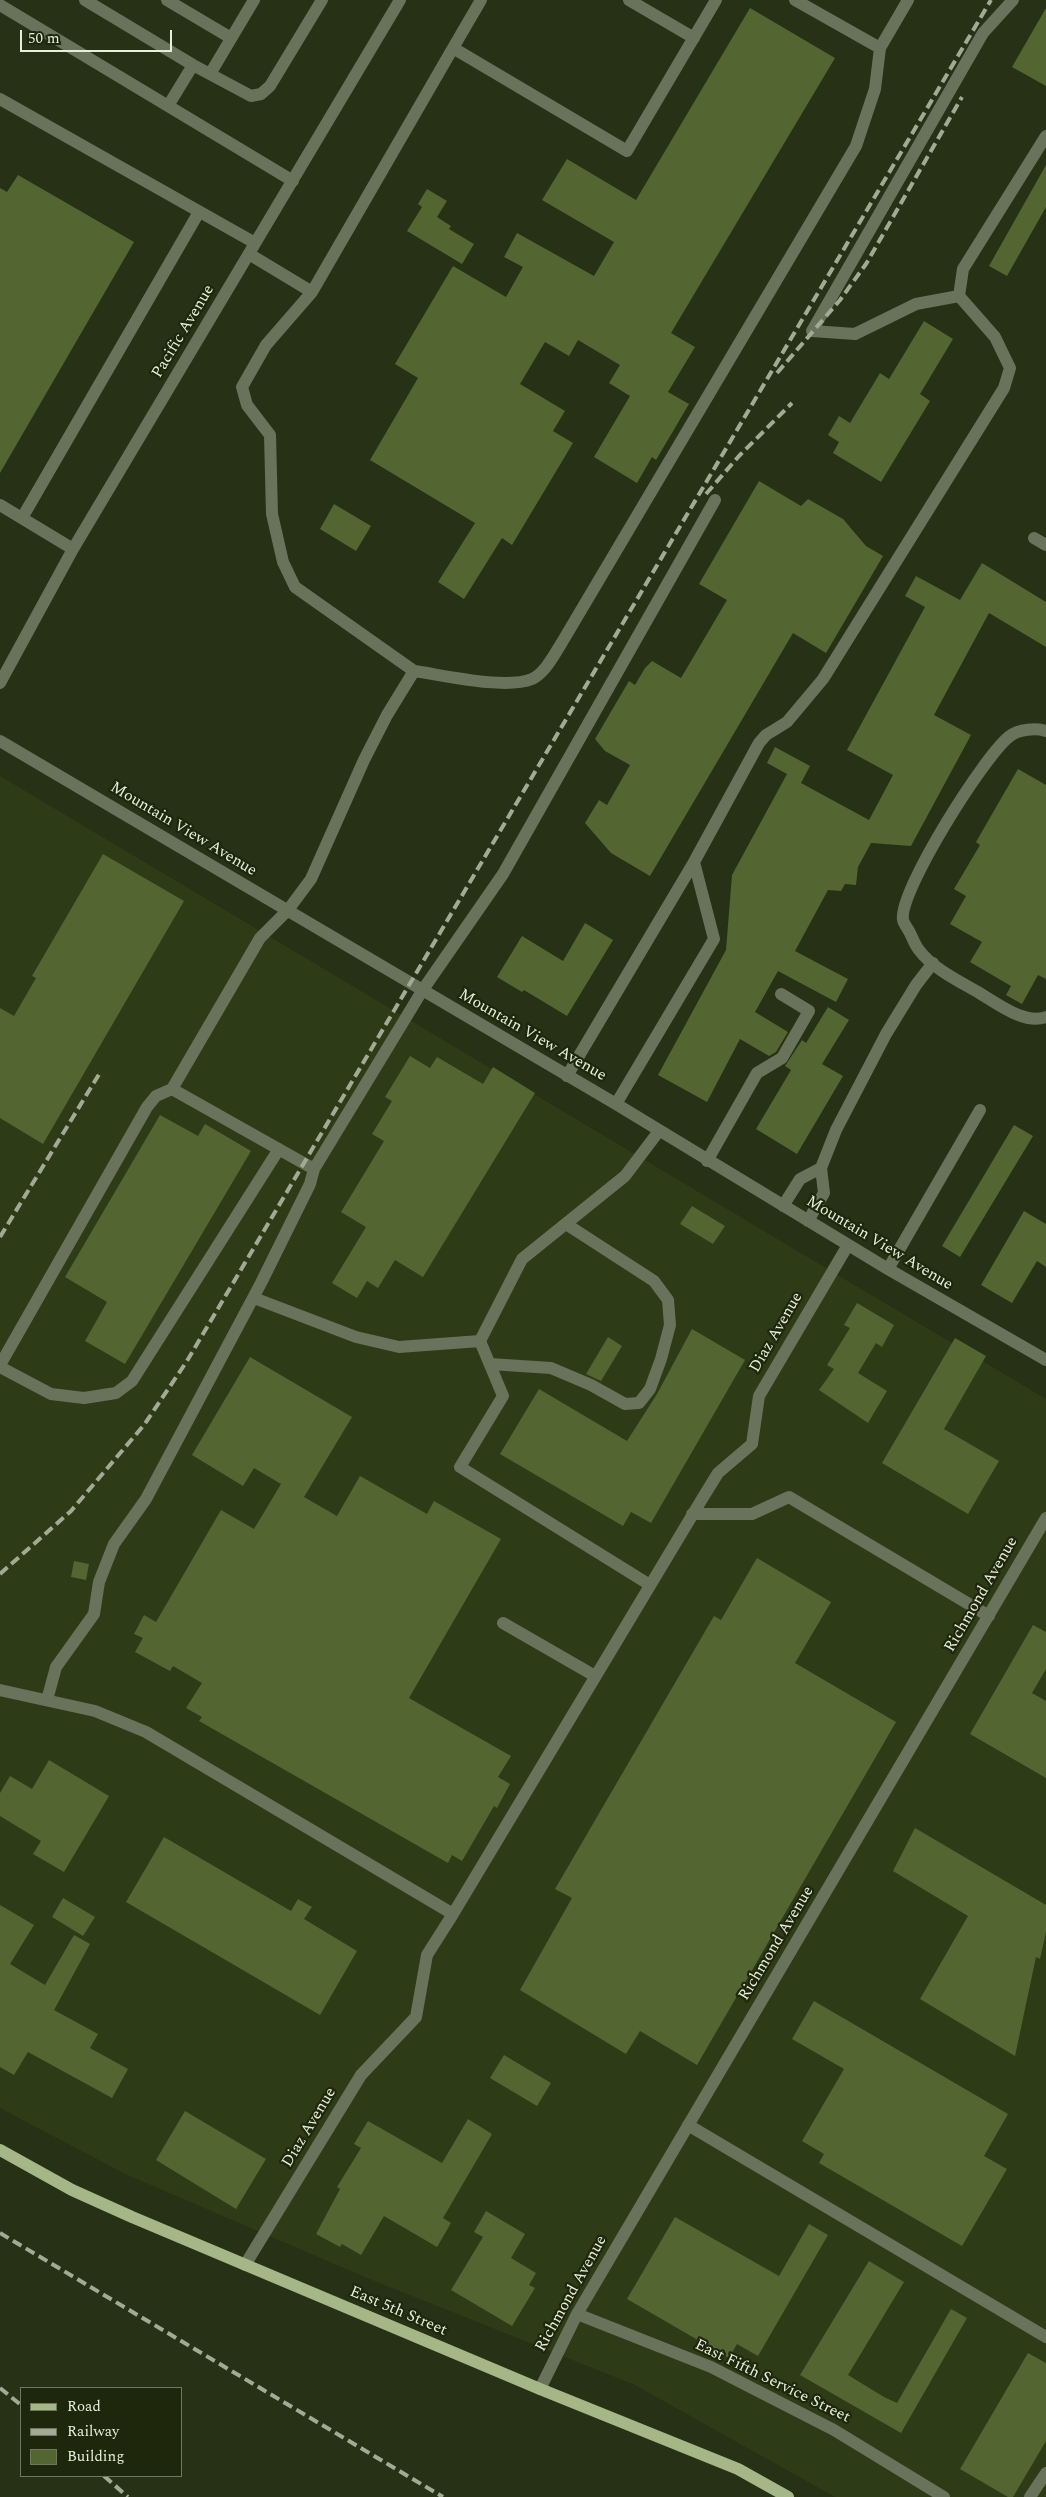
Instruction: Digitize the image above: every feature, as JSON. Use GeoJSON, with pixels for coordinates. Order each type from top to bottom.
{"type":"FeatureCollection","features":[{"type":"Feature","properties":{"kind":"main road","name":"East 5th Street"},"geometry":{"type":"LineString","coordinates":[[0,2150],[72,2190],[244,2266],[738,2469],[788,2497]]}},
{"type":"Feature","properties":{"kind":"street"},"geometry":{"type":"LineString","coordinates":[[85,0],[193,65],[251,96],[261,94],[270,86],[322,0]]}},
{"type":"Feature","properties":{"kind":"street"},"geometry":{"type":"LineString","coordinates":[[167,0],[231,38]]}},
{"type":"Feature","properties":{"kind":"street"},"geometry":{"type":"LineString","coordinates":[[210,74],[254,0]]}},
{"type":"Feature","properties":{"kind":"street","name":"Pacific Avenue"},"geometry":{"type":"LineString","coordinates":[[0,683],[73,548],[400,0]]}},
{"type":"Feature","properties":{"kind":"street"},"geometry":{"type":"LineString","coordinates":[[481,0],[312,292],[266,345],[242,387],[247,405],[270,435],[272,514],[284,562],[295,587],[414,671],[501,682],[532,679],[546,666],[572,627],[856,146],[875,89],[880,48],[908,0]]}},
{"type":"Feature","properties":{"kind":"street"},"geometry":{"type":"LineString","coordinates":[[629,0],[694,38]]}},
{"type":"Feature","properties":{"kind":"street"},"geometry":{"type":"LineString","coordinates":[[453,48],[627,150],[716,0]]}},
{"type":"Feature","properties":{"kind":"street"},"geometry":{"type":"LineString","coordinates":[[795,0],[880,48]]}},
{"type":"Feature","properties":{"kind":"street"},"geometry":{"type":"LineString","coordinates":[[960,296],[916,304],[855,334],[812,331],[983,33],[1014,0]]}},
{"type":"Feature","properties":{"kind":"street"},"geometry":{"type":"LineString","coordinates":[[0,5],[292,181]]}},
{"type":"Feature","properties":{"kind":"street"},"geometry":{"type":"LineString","coordinates":[[168,106],[193,65]]}},
{"type":"Feature","properties":{"kind":"street"},"geometry":{"type":"LineString","coordinates":[[0,99],[199,212],[312,292]]}},
{"type":"Feature","properties":{"kind":"street"},"geometry":{"type":"LineString","coordinates":[[567,1076],[694,862],[759,743],[766,735],[788,722],[823,679],[1004,388],[1010,368],[995,337],[960,296],[963,269],[1046,136]]}},
{"type":"Feature","properties":{"kind":"street"},"geometry":{"type":"LineString","coordinates":[[22,518],[199,212]]}},
{"type":"Feature","properties":{"kind":"street"},"geometry":{"type":"LineString","coordinates":[[47,1700],[56,1667],[94,1614],[99,1582],[114,1544],[146,1499],[254,1298],[310,1184],[314,1168],[422,990],[503,874],[715,500]]}},
{"type":"Feature","properties":{"kind":"street"},"geometry":{"type":"LineString","coordinates":[[0,504],[73,548]]}},
{"type":"Feature","properties":{"kind":"street"},"geometry":{"type":"LineString","coordinates":[[1034,538],[1046,545]]}},
{"type":"Feature","properties":{"kind":"street"},"geometry":{"type":"LineString","coordinates":[[279,1149],[132,1381],[116,1393],[84,1398],[51,1394],[0,1366],[147,1107],[156,1096],[172,1089],[260,938],[288,910],[311,879],[364,760],[387,715],[414,671]]}},
{"type":"Feature","properties":{"kind":"street"},"geometry":{"type":"LineString","coordinates":[[1046,731],[1038,728],[1012,734],[992,752],[937,839],[908,892],[903,919],[919,950],[933,963],[1002,1007],[1025,1018],[1041,1019],[1046,1016]]}},
{"type":"Feature","properties":{"kind":"street","name":"Mountain View Avenue"},"geometry":{"type":"LineString","coordinates":[[0,741],[616,1104],[707,1161],[888,1269],[1046,1360]]}},
{"type":"Feature","properties":{"kind":"street"},"geometry":{"type":"LineString","coordinates":[[616,1104],[714,939],[694,862]]}},
{"type":"Feature","properties":{"kind":"street"},"geometry":{"type":"LineString","coordinates":[[808,1221],[824,1193],[821,1168],[836,1130],[886,1034],[916,985],[933,963]]}},
{"type":"Feature","properties":{"kind":"street"},"geometry":{"type":"LineString","coordinates":[[707,1161],[757,1073],[782,1058],[809,1011],[781,994]]}},
{"type":"Feature","properties":{"kind":"street"},"geometry":{"type":"LineString","coordinates":[[172,1089],[314,1168]]}},
{"type":"Feature","properties":{"kind":"street"},"geometry":{"type":"LineString","coordinates":[[888,1269],[980,1110]]}},
{"type":"Feature","properties":{"kind":"street"},"geometry":{"type":"LineString","coordinates":[[480,1341],[522,1259],[625,1176],[659,1131]]}},
{"type":"Feature","properties":{"kind":"street"},"geometry":{"type":"LineString","coordinates":[[782,1206],[800,1178],[821,1168]]}},
{"type":"Feature","properties":{"kind":"street"},"geometry":{"type":"LineString","coordinates":[[490,1364],[551,1368],[591,1385],[624,1404],[639,1403],[650,1389],[670,1326],[668,1300],[654,1281],[566,1224]]}},
{"type":"Feature","properties":{"kind":"street","name":"Diaz Avenue"},"geometry":{"type":"LineString","coordinates":[[692,1514],[718,1473],[752,1444],[759,1396],[848,1245]]}},
{"type":"Feature","properties":{"kind":"street"},"geometry":{"type":"LineString","coordinates":[[254,1298],[356,1337],[399,1346],[480,1341]]}},
{"type":"Feature","properties":{"kind":"street"},"geometry":{"type":"LineString","coordinates":[[480,1341],[503,1396],[460,1467],[650,1585]]}},
{"type":"Feature","properties":{"kind":"street"},"geometry":{"type":"LineString","coordinates":[[0,1690],[95,1711],[146,1732],[453,1914],[692,1514],[752,1514],[789,1497],[988,1616]]}},
{"type":"Feature","properties":{"kind":"street","name":"Richmond Avenue"},"geometry":{"type":"LineString","coordinates":[[540,2389],[577,2314],[1046,1518]]}},
{"type":"Feature","properties":{"kind":"street"},"geometry":{"type":"LineString","coordinates":[[503,1623],[595,1676]]}},
{"type":"Feature","properties":{"kind":"street","name":"Diaz Avenue"},"geometry":{"type":"LineString","coordinates":[[244,2266],[361,2076],[416,2017],[427,1955],[453,1914]]}},
{"type":"Feature","properties":{"kind":"street"},"geometry":{"type":"LineString","coordinates":[[688,2125],[1046,2337]]}},
{"type":"Feature","properties":{"kind":"street","name":"East Fifth Service Street"},"geometry":{"type":"LineString","coordinates":[[577,2314],[711,2367],[834,2430],[944,2497]]}},
{"type":"Feature","properties":{"kind":"street"},"geometry":{"type":"LineString","coordinates":[[1030,2497],[1046,2473]]}},
{"type":"Feature","properties":{"kind":"shaded area"},"geometry":{"type":"Polygon","coordinates":[[[0,776],[1046,1399],[1046,2497],[835,2497],[635,2385],[367,2278],[125,2174],[0,2108],[0,776]]]}},
{"type":"Feature","properties":{"kind":"building"},"geometry":{"type":"Polygon","coordinates":[[[750,8],[835,58],[671,333],[695,347],[668,392],[689,404],[656,460],[652,457],[637,483],[594,457],[630,396],[609,383],[620,365],[578,340],[569,356],[545,342],[520,384],[565,411],[553,431],[573,443],[512,545],[502,538],[464,599],[438,582],[475,523],[370,460],[418,378],[395,364],[453,266],[506,297],[523,267],[504,257],[517,233],[594,276],[614,242],[542,200],[567,159],[636,200],[750,8]]]}},
{"type":"Feature","properties":{"kind":"building"},"geometry":{"type":"Polygon","coordinates":[[[1046,8],[1046,86],[1012,67],[1046,8]]]}},
{"type":"Feature","properties":{"kind":"building"},"geometry":{"type":"Polygon","coordinates":[[[1046,165],[1046,207],[1007,276],[989,266],[1046,165]]]}},
{"type":"Feature","properties":{"kind":"building"},"geometry":{"type":"Polygon","coordinates":[[[18,175],[134,242],[0,473],[0,188],[7,192],[18,175]]]}},
{"type":"Feature","properties":{"kind":"building"},"geometry":{"type":"Polygon","coordinates":[[[427,189],[447,201],[437,217],[451,226],[449,229],[474,244],[462,264],[407,231],[422,207],[418,204],[427,189]]]}},
{"type":"Feature","properties":{"kind":"building"},"geometry":{"type":"Polygon","coordinates":[[[924,321],[953,339],[920,394],[930,401],[881,482],[833,453],[839,442],[828,435],[839,416],[850,423],[880,373],[889,379],[924,321]]]}},
{"type":"Feature","properties":{"kind":"building"},"geometry":{"type":"Polygon","coordinates":[[[759,481],[801,506],[808,499],[843,519],[866,546],[883,556],[826,653],[793,633],[650,876],[611,853],[585,823],[599,800],[607,805],[630,765],[605,751],[595,739],[629,681],[635,685],[645,668],[652,661],[681,678],[727,600],[699,584],[759,481]]]}},
{"type":"Feature","properties":{"kind":"building"},"geometry":{"type":"Polygon","coordinates":[[[334,504],[371,526],[356,551],[320,529],[334,504]]]}},
{"type":"Feature","properties":{"kind":"building"},"geometry":{"type":"Polygon","coordinates":[[[982,563],[1046,602],[1046,647],[989,613],[934,715],[971,735],[911,846],[871,843],[858,867],[856,885],[845,884],[841,891],[828,890],[795,951],[848,979],[836,1002],[778,971],[755,1012],[788,1032],[776,1052],[769,1056],[740,1039],[707,1102],[658,1075],[726,950],[732,875],[787,774],[767,763],[775,747],[810,766],[801,783],[869,820],[893,775],[847,750],[925,607],[905,596],[916,576],[960,600],[982,563]]]}},
{"type":"Feature","properties":{"kind":"building"},"geometry":{"type":"Polygon","coordinates":[[[1018,769],[1046,785],[1046,979],[1038,975],[1022,1004],[1006,995],[1011,986],[970,962],[982,942],[950,924],[966,896],[954,889],[980,845],[976,842],[1018,769]]]}},
{"type":"Feature","properties":{"kind":"building"},"geometry":{"type":"Polygon","coordinates":[[[103,854],[184,901],[43,1144],[0,1118],[0,1008],[14,1016],[36,978],[32,976],[103,854]]]}},
{"type":"Feature","properties":{"kind":"building"},"geometry":{"type":"Polygon","coordinates":[[[585,923],[613,940],[567,1016],[524,990],[522,992],[497,977],[522,936],[563,961],[585,923]]]}},
{"type":"Feature","properties":{"kind":"building"},"geometry":{"type":"Polygon","coordinates":[[[828,1007],[849,1020],[822,1064],[843,1076],[797,1154],[756,1129],[791,1070],[785,1066],[802,1040],[806,1043],[828,1007]]]}},
{"type":"Feature","properties":{"kind":"building"},"geometry":{"type":"Polygon","coordinates":[[[410,1056],[430,1068],[437,1057],[483,1084],[493,1067],[535,1093],[423,1277],[395,1260],[378,1288],[367,1281],[357,1298],[332,1283],[366,1227],[341,1212],[384,1141],[372,1134],[392,1101],[385,1097],[410,1056]]]}},
{"type":"Feature","properties":{"kind":"building"},"geometry":{"type":"Polygon","coordinates":[[[160,1115],[198,1136],[205,1124],[251,1151],[125,1364],[85,1341],[107,1302],[65,1277],[160,1115]]]}},
{"type":"Feature","properties":{"kind":"building"},"geometry":{"type":"Polygon","coordinates":[[[1014,1125],[1033,1136],[960,1257],[942,1246],[1014,1125]]]}},
{"type":"Feature","properties":{"kind":"building"},"geometry":{"type":"Polygon","coordinates":[[[692,1206],[725,1226],[713,1244],[680,1224],[692,1206]]]}},
{"type":"Feature","properties":{"kind":"building"},"geometry":{"type":"Polygon","coordinates":[[[1024,1211],[1046,1224],[1046,1267],[1037,1261],[1012,1303],[981,1285],[1024,1211]]]}},
{"type":"Feature","properties":{"kind":"building"},"geometry":{"type":"Polygon","coordinates":[[[857,1303],[894,1325],[882,1347],[876,1343],[858,1373],[887,1391],[868,1423],[819,1390],[834,1369],[827,1365],[850,1328],[844,1325],[857,1303]]]}},
{"type":"Feature","properties":{"kind":"building"},"geometry":{"type":"Polygon","coordinates":[[[692,1329],[745,1360],[651,1523],[631,1512],[623,1526],[500,1454],[539,1389],[627,1441],[657,1394],[692,1329]]]}},
{"type":"Feature","properties":{"kind":"building"},"geometry":{"type":"Polygon","coordinates":[[[608,1337],[622,1346],[601,1381],[586,1374],[608,1337]]]}},
{"type":"Feature","properties":{"kind":"building"},"geometry":{"type":"Polygon","coordinates":[[[955,1338],[986,1356],[944,1429],[999,1461],[968,1514],[882,1463],[955,1338]]]}},
{"type":"Feature","properties":{"kind":"building"},"geometry":{"type":"Polygon","coordinates":[[[250,1357],[352,1417],[304,1497],[337,1516],[360,1476],[427,1514],[434,1501],[501,1539],[409,1698],[511,1756],[498,1777],[510,1784],[497,1808],[494,1806],[462,1861],[452,1855],[448,1863],[199,1721],[202,1717],[186,1708],[202,1683],[173,1666],[170,1671],[135,1652],[143,1638],[134,1634],[144,1615],[156,1622],[221,1510],[254,1529],[281,1484],[254,1468],[243,1486],[192,1455],[250,1357]]]}},
{"type":"Feature","properties":{"kind":"building"},"geometry":{"type":"Polygon","coordinates":[[[757,1558],[831,1602],[795,1663],[896,1722],[697,2065],[640,2031],[626,2054],[520,1990],[572,1898],[555,1889],[714,1616],[721,1620],[757,1558]]]}},
{"type":"Feature","properties":{"kind":"building"},"geometry":{"type":"Polygon","coordinates":[[[74,1561],[89,1564],[86,1580],[71,1577],[74,1561]]]}},
{"type":"Feature","properties":{"kind":"building"},"geometry":{"type":"Polygon","coordinates":[[[1033,1625],[1046,1632],[1046,1669],[1032,1693],[1046,1701],[1046,1778],[970,1734],[1033,1625]]]}},
{"type":"Feature","properties":{"kind":"building"},"geometry":{"type":"Polygon","coordinates":[[[49,1760],[109,1796],[64,1872],[33,1854],[41,1841],[0,1816],[0,1793],[10,1776],[32,1789],[49,1760]]]}},
{"type":"Feature","properties":{"kind":"building"},"geometry":{"type":"Polygon","coordinates":[[[915,1828],[1046,1905],[1046,1932],[1040,1959],[1036,1957],[1015,2056],[920,1999],[968,1916],[893,1871],[915,1828]]]}},
{"type":"Feature","properties":{"kind":"building"},"geometry":{"type":"Polygon","coordinates":[[[164,1837],[291,1911],[298,1899],[312,1907],[304,1919],[357,1951],[320,2015],[126,1902],[164,1837]]]}},
{"type":"Feature","properties":{"kind":"building"},"geometry":{"type":"Polygon","coordinates":[[[63,1898],[95,1917],[83,1936],[52,1917],[63,1898]]]}},
{"type":"Feature","properties":{"kind":"building"},"geometry":{"type":"Polygon","coordinates":[[[0,1905],[34,1925],[10,1964],[45,1985],[74,1935],[90,1944],[54,2010],[98,2034],[90,2048],[128,2069],[112,2098],[28,2052],[14,2075],[0,2067],[0,1905]]]}},
{"type":"Feature","properties":{"kind":"building"},"geometry":{"type":"Polygon","coordinates":[[[814,2001],[1008,2114],[984,2156],[1007,2169],[962,2246],[819,2163],[824,2154],[802,2141],[844,2069],[792,2039],[814,2001]]]}},
{"type":"Feature","properties":{"kind":"building"},"geometry":{"type":"Polygon","coordinates":[[[504,2055],[551,2083],[537,2106],[490,2078],[504,2055]]]}},
{"type":"Feature","properties":{"kind":"building"},"geometry":{"type":"Polygon","coordinates":[[[185,2111],[266,2159],[236,2209],[156,2160],[185,2111]]]}},
{"type":"Feature","properties":{"kind":"building"},"geometry":{"type":"Polygon","coordinates":[[[468,2119],[492,2134],[443,2218],[451,2223],[437,2247],[384,2216],[361,2255],[342,2244],[340,2247],[316,2234],[340,2189],[337,2187],[361,2148],[354,2144],[368,2121],[442,2163],[468,2119]]]}},
{"type":"Feature","properties":{"kind":"building"},"geometry":{"type":"Polygon","coordinates":[[[486,2211],[525,2234],[511,2258],[536,2273],[529,2285],[535,2288],[512,2326],[451,2290],[483,2237],[474,2232],[486,2211]]]}},
{"type":"Feature","properties":{"kind":"building"},"geometry":{"type":"Polygon","coordinates":[[[675,2217],[779,2276],[809,2224],[828,2235],[758,2356],[737,2344],[729,2358],[627,2299],[675,2217]]]}},
{"type":"Feature","properties":{"kind":"building"},"geometry":{"type":"Polygon","coordinates":[[[869,2261],[904,2282],[848,2375],[884,2397],[897,2403],[951,2309],[967,2318],[901,2433],[800,2375],[869,2261]]]}},
{"type":"Feature","properties":{"kind":"building"},"geometry":{"type":"Polygon","coordinates":[[[1028,2353],[1046,2363],[1046,2441],[1013,2497],[1008,2497],[960,2469],[1028,2353]]]}},
{"type":"Feature","properties":{"kind":"railway"},"geometry":{"type":"LineString","coordinates":[[0,1574],[71,1511],[144,1425],[187,1361],[991,0]]}},
{"type":"Feature","properties":{"kind":"railway"},"geometry":{"type":"LineString","coordinates":[[777,373],[840,300],[866,264],[962,97]]}},
{"type":"Feature","properties":{"kind":"railway"},"geometry":{"type":"LineString","coordinates":[[706,494],[739,456],[792,403]]}},
{"type":"Feature","properties":{"kind":"railway"},"geometry":{"type":"LineString","coordinates":[[0,1237],[101,1071]]}},
{"type":"Feature","properties":{"kind":"railway"},"geometry":{"type":"LineString","coordinates":[[0,2233],[443,2497]]}},
{"type":"Feature","properties":{"kind":"railway"},"geometry":{"type":"LineString","coordinates":[[0,2388],[20,2404]]}},
{"type":"Feature","properties":{"kind":"railway"},"geometry":{"type":"LineString","coordinates":[[105,2477],[128,2497]]}}]}
